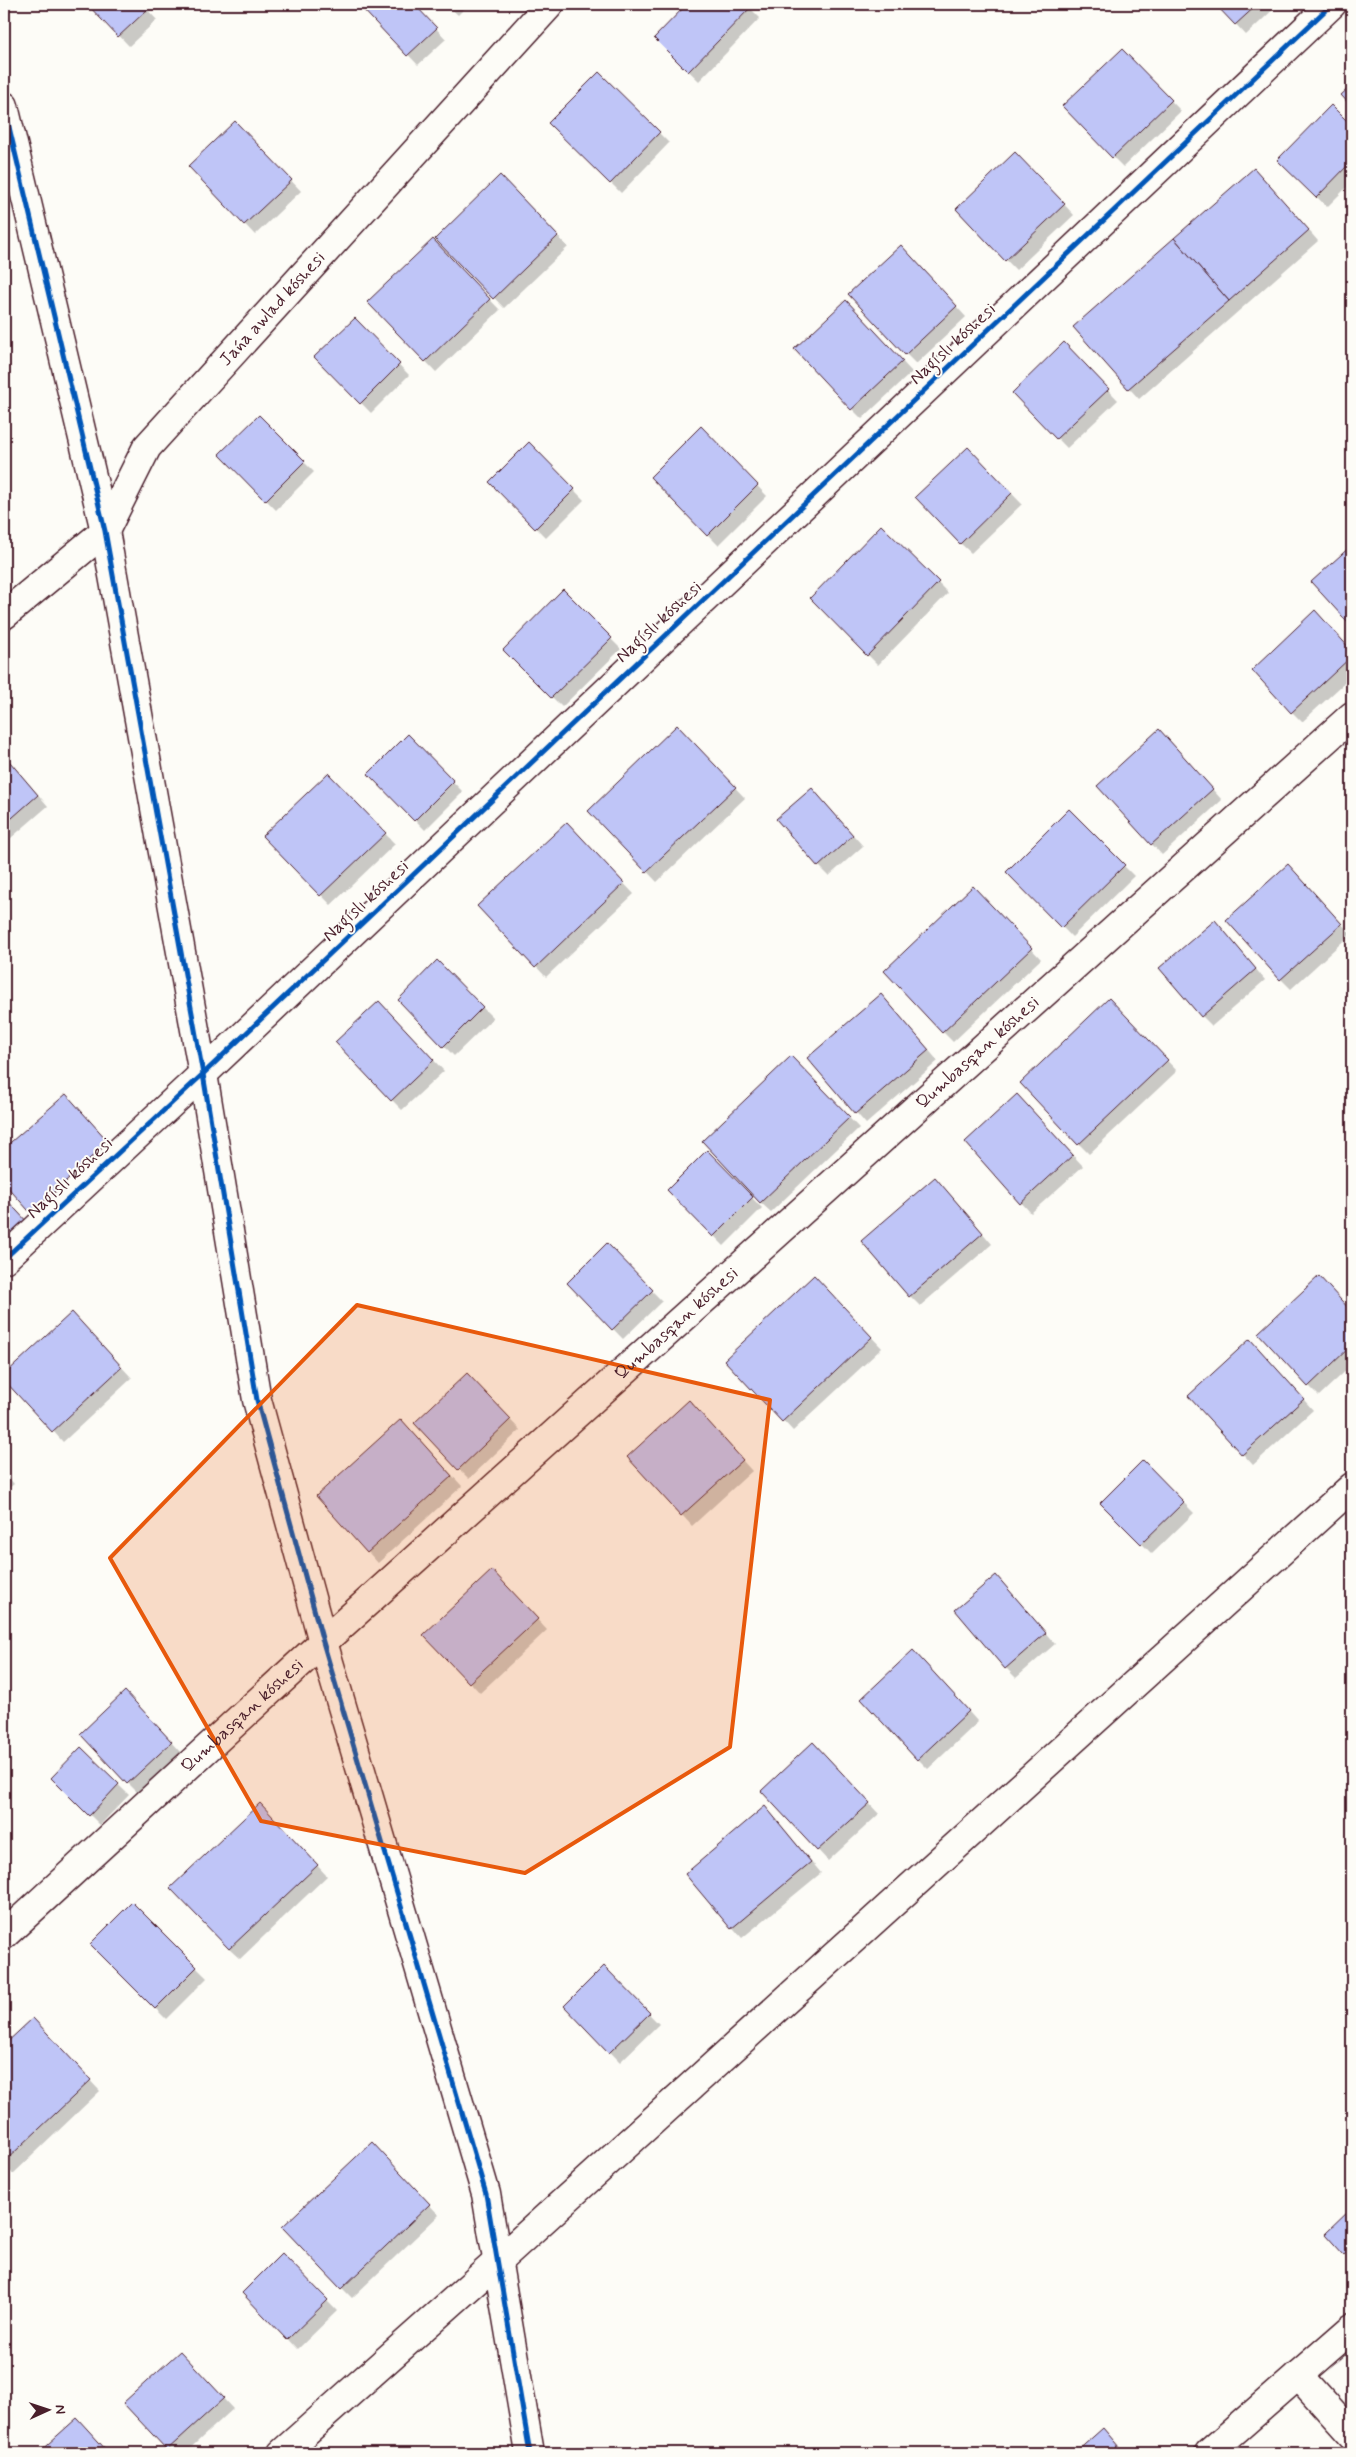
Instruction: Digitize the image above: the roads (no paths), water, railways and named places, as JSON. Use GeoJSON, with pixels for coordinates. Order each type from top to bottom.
{"type":"FeatureCollection","features":[{"type":"Feature","properties":{"kind":"street","name":"Jańa awlad kóshesi"},"geometry":{"type":"LineString","coordinates":[[4,615],[105,531],[147,447],[550,4]]}},
{"type":"Feature","properties":{"kind":"street","name":"Naǵıslı kóshesi"},"geometry":{"type":"LineString","coordinates":[[4,1258],[203,1074],[1332,4]]}},
{"type":"Feature","properties":{"kind":"street"},"geometry":{"type":"LineString","coordinates":[[4,106],[105,531],[203,1074],[257,1400],[323,1642],[486,2194],[530,2453]]}},
{"type":"Feature","properties":{"kind":"street","name":"Qumbasqan kóshesi"},"geometry":{"type":"LineString","coordinates":[[4,1936],[323,1642],[1352,716]]}},
{"type":"Feature","properties":{"kind":"street"},"geometry":{"type":"LineString","coordinates":[[282,2453],[497,2262],[1352,1487]]}},
{"type":"Feature","properties":{"kind":"street"},"geometry":{"type":"LineString","coordinates":[[1209,2453],[1352,2328]]}},
{"type":"Feature","properties":{"kind":"street"},"geometry":{"type":"LineString","coordinates":[[1298,2376],[1352,2435]]}}]}
